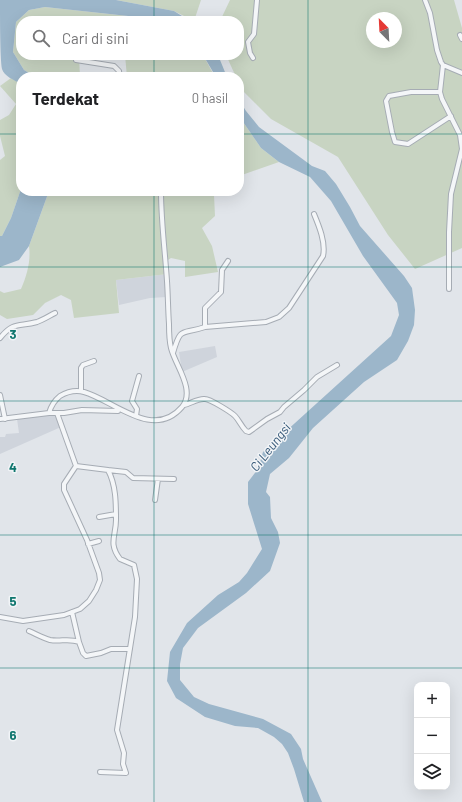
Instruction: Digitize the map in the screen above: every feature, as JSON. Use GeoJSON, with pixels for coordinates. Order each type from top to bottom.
{"type":"FeatureCollection","features":[{"type":"Feature","properties":{"kind":"street"},"geometry":{"type":"LineString","coordinates":[[253,58],[250,53],[248,42],[254,34],[257,0]]}},
{"type":"Feature","properties":{"kind":"street"},"geometry":{"type":"LineString","coordinates":[[425,0],[430,12],[430,19],[439,56],[443,65],[440,92],[460,135],[462,150],[451,194],[449,289]]}},
{"type":"Feature","properties":{"kind":"street"},"geometry":{"type":"LineString","coordinates":[[76,60],[114,66],[119,72]]}},
{"type":"Feature","properties":{"kind":"street"},"geometry":{"type":"LineString","coordinates":[[443,65],[462,73]]}},
{"type":"Feature","properties":{"kind":"street"},"geometry":{"type":"LineString","coordinates":[[440,92],[411,92],[388,96],[386,101],[395,142],[408,144],[451,116]]}},
{"type":"Feature","properties":{"kind":"street"},"geometry":{"type":"LineString","coordinates":[[49,413],[51,406],[62,395],[73,391],[81,391],[120,411],[150,420],[163,419],[175,413],[184,405],[187,396],[187,389],[169,340],[166,259],[161,217],[161,196]]}},
{"type":"Feature","properties":{"kind":"street"},"geometry":{"type":"LineString","coordinates":[[173,354],[177,338],[180,334],[205,327],[266,322],[279,317],[289,308],[324,256],[324,247],[314,214]]}},
{"type":"Feature","properties":{"kind":"street"},"geometry":{"type":"LineString","coordinates":[[205,327],[205,308],[221,292],[222,270],[228,261]]}},
{"type":"Feature","properties":{"kind":"street"},"geometry":{"type":"LineString","coordinates":[[0,338],[4,332],[15,325],[37,322],[55,313]]}},
{"type":"Feature","properties":{"kind":"street"},"geometry":{"type":"LineString","coordinates":[[81,391],[81,368],[83,365],[94,361]]}},
{"type":"Feature","properties":{"kind":"street"},"geometry":{"type":"LineString","coordinates":[[184,405],[202,399],[209,400],[231,412],[238,419],[244,429],[249,432],[280,412],[318,377],[337,365]]}},
{"type":"Feature","properties":{"kind":"street"},"geometry":{"type":"LineString","coordinates":[[136,416],[137,409],[132,401],[139,376]]}},
{"type":"Feature","properties":{"kind":"street"},"geometry":{"type":"LineString","coordinates":[[0,395],[2,419],[82,410],[120,411]]}},
{"type":"Feature","properties":{"kind":"street"},"geometry":{"type":"LineString","coordinates":[[57,413],[76,466]]}},
{"type":"Feature","properties":{"kind":"street"},"geometry":{"type":"LineString","coordinates":[[76,466],[126,472],[133,478],[174,480]]}},
{"type":"Feature","properties":{"kind":"street"},"geometry":{"type":"LineString","coordinates":[[0,617],[23,621],[55,617],[80,609],[96,590],[100,580],[99,573],[63,488],[76,466]]}},
{"type":"Feature","properties":{"kind":"street"},"geometry":{"type":"LineString","coordinates":[[100,772],[117,774],[126,773],[123,761],[124,753],[117,730],[135,617],[137,575],[134,565],[120,559],[115,551],[112,541],[116,527],[116,497],[108,470]]}},
{"type":"Feature","properties":{"kind":"street"},"geometry":{"type":"LineString","coordinates":[[155,500],[158,479]]}},
{"type":"Feature","properties":{"kind":"street"},"geometry":{"type":"LineString","coordinates":[[99,517],[116,514]]}},
{"type":"Feature","properties":{"kind":"street"},"geometry":{"type":"LineString","coordinates":[[88,544],[99,541]]}},
{"type":"Feature","properties":{"kind":"street"},"geometry":{"type":"LineString","coordinates":[[72,612],[79,642],[83,653],[86,656],[101,653],[110,649],[130,650]]}},
{"type":"Feature","properties":{"kind":"street"},"geometry":{"type":"LineString","coordinates":[[29,631],[52,640],[72,639],[79,642]]}},
{"type":"Feature","properties":{"kind":"shaded area"},"geometry":{"type":"Polygon","coordinates":[[[168,274],[167,297],[150,298],[119,305],[116,280],[168,274]]]}},
{"type":"Feature","properties":{"kind":"shaded area"},"geometry":{"type":"Polygon","coordinates":[[[215,346],[217,357],[182,372],[179,352],[215,346]]]}},
{"type":"Feature","properties":{"kind":"shaded area"},"geometry":{"type":"Polygon","coordinates":[[[51,414],[57,416],[61,427],[0,454],[0,437],[5,437],[6,434],[19,433],[17,419],[51,414]]]}},
{"type":"Feature","properties":{"kind":"green space"},"geometry":{"type":"Polygon","coordinates":[[[116,0],[201,0],[196,16],[184,16],[174,11],[116,0]]]}},
{"type":"Feature","properties":{"kind":"green space"},"geometry":{"type":"Polygon","coordinates":[[[230,0],[454,0],[462,28],[462,248],[415,269],[388,235],[338,157],[271,119],[244,92],[244,72],[234,72],[228,60],[244,60],[244,16],[222,16],[230,0]]]}},
{"type":"Feature","properties":{"kind":"green space"},"geometry":{"type":"Polygon","coordinates":[[[45,7],[128,16],[22,16],[29,10],[45,7]]]}},
{"type":"Feature","properties":{"kind":"green space"},"geometry":{"type":"Polygon","coordinates":[[[16,22],[16,57],[13,52],[16,22]]]}},
{"type":"Feature","properties":{"kind":"green space"},"geometry":{"type":"Polygon","coordinates":[[[18,60],[79,60],[80,72],[27,72],[24,70],[18,60]]]}},
{"type":"Feature","properties":{"kind":"green space"},"geometry":{"type":"Polygon","coordinates":[[[125,60],[206,60],[212,72],[127,72],[125,60]]]}},
{"type":"Feature","properties":{"kind":"green space"},"geometry":{"type":"Polygon","coordinates":[[[11,78],[16,81],[16,104],[0,86],[11,78]]]}},
{"type":"Feature","properties":{"kind":"green space"},"geometry":{"type":"Polygon","coordinates":[[[16,104],[16,196],[19,196],[11,218],[2,236],[0,236],[0,160],[5,156],[0,136],[0,120],[9,115],[16,104]]]}},
{"type":"Feature","properties":{"kind":"green space"},"geometry":{"type":"Polygon","coordinates":[[[244,123],[261,148],[279,162],[244,174],[244,123]]]}},
{"type":"Feature","properties":{"kind":"green space"},"geometry":{"type":"Polygon","coordinates":[[[47,196],[214,196],[215,216],[202,228],[212,246],[218,272],[185,277],[185,261],[171,258],[168,260],[168,274],[116,280],[119,313],[74,318],[71,300],[61,295],[45,303],[33,315],[7,319],[0,315],[0,291],[4,293],[21,289],[28,268],[29,246],[47,196]]]}},
{"type":"Feature","properties":{"kind":"water"},"geometry":{"type":"Polygon","coordinates":[[[0,0],[116,0],[174,11],[182,16],[128,16],[45,7],[29,10],[22,16],[16,16],[13,52],[16,60],[18,60],[24,70],[27,72],[16,72],[16,81],[7,76],[2,69],[0,46],[0,0]]]}},
{"type":"Feature","properties":{"kind":"water"},"geometry":{"type":"Polygon","coordinates":[[[206,60],[220,60],[225,72],[213,72],[206,60]]]}},
{"type":"Feature","properties":{"kind":"water","name":"Ci Leungsi"},"geometry":{"type":"Polygon","coordinates":[[[244,108],[259,127],[312,166],[325,171],[336,184],[360,226],[404,276],[412,288],[415,310],[414,325],[408,341],[397,360],[364,382],[313,428],[289,458],[270,474],[266,492],[270,497],[271,518],[278,532],[280,543],[270,571],[246,593],[198,628],[183,648],[180,664],[180,680],[194,697],[209,704],[263,719],[291,734],[301,749],[303,759],[322,802],[304,802],[288,753],[282,744],[274,737],[258,728],[235,726],[205,717],[176,698],[167,681],[170,652],[187,623],[218,595],[239,582],[247,573],[262,549],[248,504],[248,482],[258,469],[263,452],[391,336],[399,315],[397,303],[363,256],[331,201],[310,177],[279,162],[261,148],[244,123],[244,108]]]}},
{"type":"Feature","properties":{"kind":"water"},"geometry":{"type":"Polygon","coordinates":[[[19,196],[47,196],[29,246],[19,260],[0,267],[0,236],[2,236],[11,218],[19,196]]]}}]}
